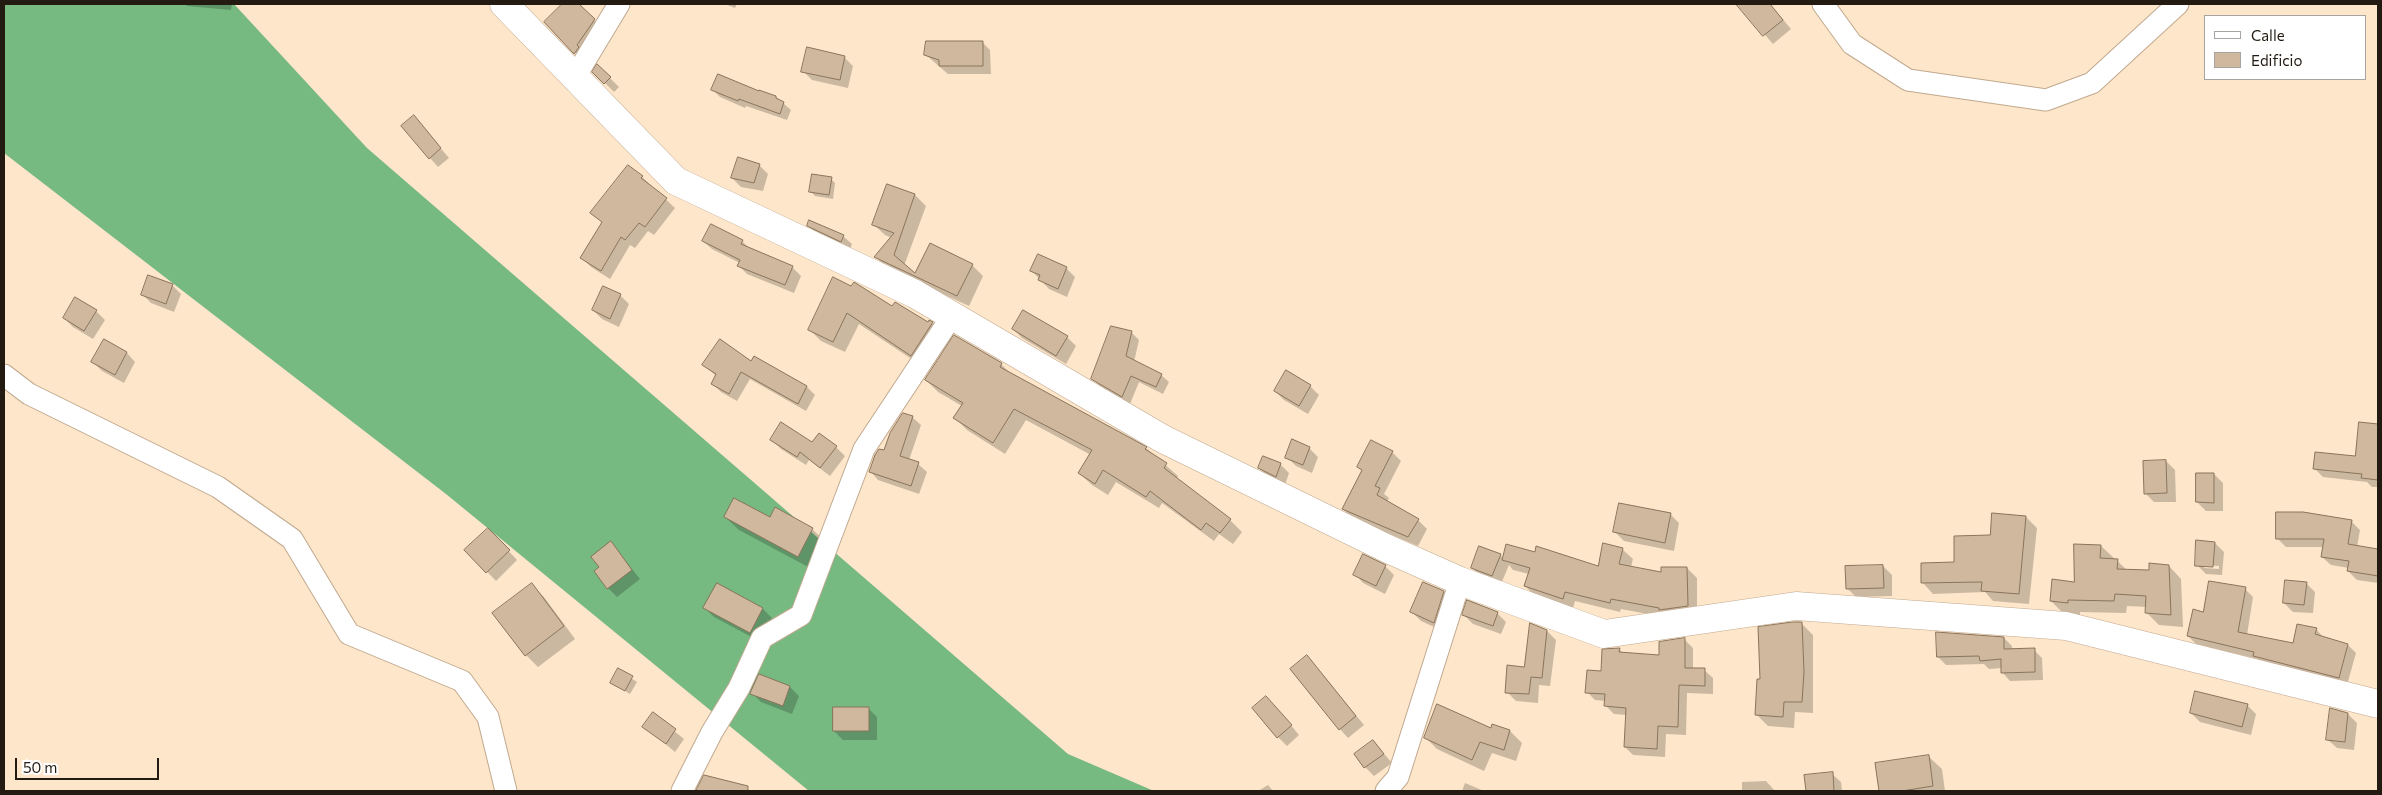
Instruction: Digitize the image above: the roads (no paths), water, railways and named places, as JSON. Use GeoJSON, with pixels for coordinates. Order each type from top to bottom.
{"type":"FeatureCollection","features":[{"type":"Feature","properties":{"kind":"street"},"geometry":{"type":"LineString","coordinates":[[504,4],[676,181],[915,294],[1162,439],[1388,549],[1460,581],[1604,634],[1796,606],[2066,626],[2378,704]]}},
{"type":"Feature","properties":{"kind":"street"},"geometry":{"type":"LineString","coordinates":[[576,77],[619,4]]}},
{"type":"Feature","properties":{"kind":"street"},"geometry":{"type":"LineString","coordinates":[[1823,4],[1852,44],[1908,80],[2046,100],[2092,83],[2178,4]]}},
{"type":"Feature","properties":{"kind":"street"},"geometry":{"type":"LineString","coordinates":[[682,791],[712,732],[739,688],[762,638],[801,615],[864,449],[952,316]]}},
{"type":"Feature","properties":{"kind":"street"},"geometry":{"type":"LineString","coordinates":[[4,375],[29,394],[218,487],[292,539],[349,634],[462,681],[488,717],[506,791]]}},
{"type":"Feature","properties":{"kind":"street"},"geometry":{"type":"LineString","coordinates":[[1386,791],[1398,777],[1460,581]]}}]}
